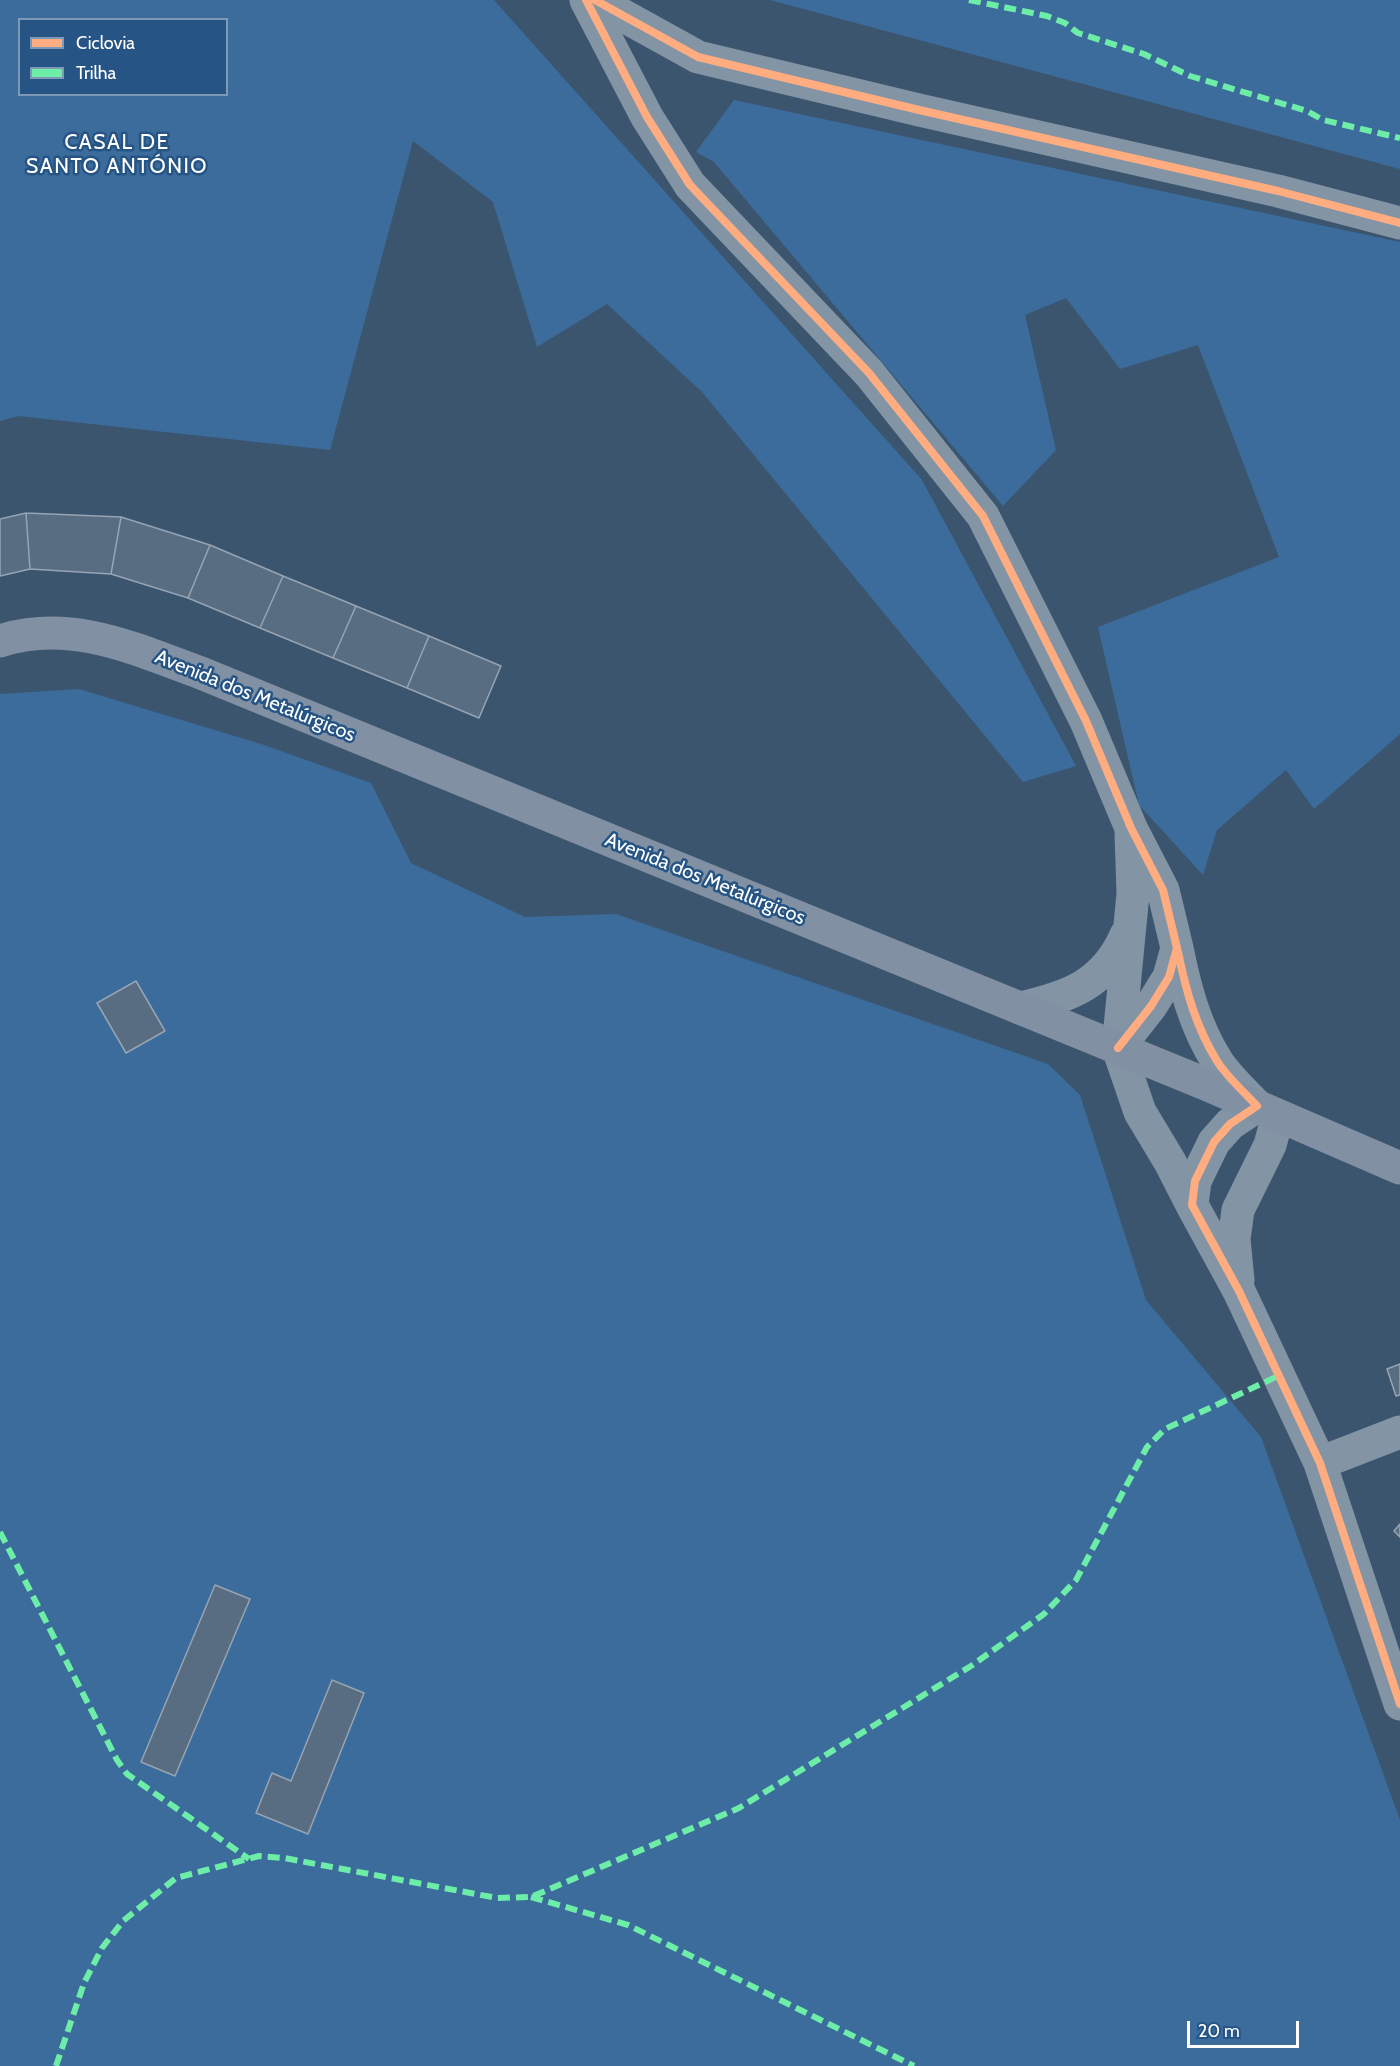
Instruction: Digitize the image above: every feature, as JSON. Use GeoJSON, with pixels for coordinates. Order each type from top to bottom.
{"type":"FeatureCollection","features":[{"type":"Feature","properties":{"kind":"main road","name":"Avenida dos Metalúrgicos"},"geometry":{"type":"LineString","coordinates":[[0,641],[51,632],[84,634],[201,673],[1118,1048],[1400,1168]]}},
{"type":"Feature","properties":{"kind":"street"},"geometry":{"type":"LineString","coordinates":[[586,0],[647,117],[690,185],[869,373],[982,516],[1086,721],[1131,828],[1163,890],[1187,995],[1203,1035],[1218,1063],[1267,1111],[1270,1145],[1239,1210],[1234,1239],[1239,1291]]}},
{"type":"Feature","properties":{"kind":"street"},"geometry":{"type":"LineString","coordinates":[[595,0],[698,57],[931,113],[1278,191],[1400,223]]}},
{"type":"Feature","properties":{"kind":"street"},"geometry":{"type":"LineString","coordinates":[[1131,828],[1130,928],[1118,1048],[1140,1112],[1170,1162],[1239,1291],[1320,1462],[1400,1704]]}},
{"type":"Feature","properties":{"kind":"street"},"geometry":{"type":"LineString","coordinates":[[1020,1008],[1057,1000],[1087,984],[1108,967],[1130,928]]}},
{"type":"Feature","properties":{"kind":"street"},"geometry":{"type":"LineString","coordinates":[[1118,1048],[1151,1006],[1169,977],[1177,948]]}},
{"type":"Feature","properties":{"kind":"street"},"geometry":{"type":"LineString","coordinates":[[1192,1205],[1195,1181],[1214,1142],[1230,1124],[1267,1111]]}},
{"type":"Feature","properties":{"kind":"street"},"geometry":{"type":"LineString","coordinates":[[1320,1462],[1400,1432]]}},
{"type":"Feature","properties":{"kind":"shaded area"},"geometry":{"type":"Polygon","coordinates":[[[0,0],[494,0],[922,480],[1076,766],[1023,782],[702,392],[607,304],[537,347],[493,202],[413,141],[330,450],[18,416],[0,421],[0,0]]]}},
{"type":"Feature","properties":{"kind":"shaded area"},"geometry":{"type":"Polygon","coordinates":[[[770,0],[1400,0],[1400,169],[770,0]]]}},
{"type":"Feature","properties":{"kind":"shaded area"},"geometry":{"type":"Polygon","coordinates":[[[734,100],[1400,242],[1400,734],[1314,809],[1286,770],[1217,830],[1203,875],[1139,805],[1098,627],[1279,557],[1198,345],[1120,369],[1066,298],[1025,315],[1056,450],[1003,506],[714,162],[696,152],[734,100]]]}},
{"type":"Feature","properties":{"kind":"shaded area"},"geometry":{"type":"Polygon","coordinates":[[[79,689],[261,744],[371,783],[411,863],[525,917],[616,914],[1048,1064],[1080,1095],[1146,1300],[1261,1437],[1400,1820],[1400,2066],[0,2066],[0,694],[79,689]]]}},
{"type":"Feature","properties":{"kind":"building"},"geometry":{"type":"Polygon","coordinates":[[[26,513],[121,517],[111,574],[30,569],[26,513]]]}},
{"type":"Feature","properties":{"kind":"building"},"geometry":{"type":"Polygon","coordinates":[[[26,513],[30,569],[0,576],[0,519],[26,513]]]}},
{"type":"Feature","properties":{"kind":"building"},"geometry":{"type":"Polygon","coordinates":[[[121,517],[210,545],[188,598],[111,574],[121,517]]]}},
{"type":"Feature","properties":{"kind":"building"},"geometry":{"type":"Polygon","coordinates":[[[210,545],[283,576],[260,628],[188,598],[210,545]]]}},
{"type":"Feature","properties":{"kind":"building"},"geometry":{"type":"Polygon","coordinates":[[[283,576],[356,606],[333,658],[260,628],[283,576]]]}},
{"type":"Feature","properties":{"kind":"building"},"geometry":{"type":"Polygon","coordinates":[[[356,606],[429,636],[407,688],[333,658],[356,606]]]}},
{"type":"Feature","properties":{"kind":"building"},"geometry":{"type":"Polygon","coordinates":[[[429,636],[501,666],[479,718],[407,688],[429,636]]]}},
{"type":"Feature","properties":{"kind":"building"},"geometry":{"type":"Polygon","coordinates":[[[136,981],[165,1031],[126,1053],[97,1003],[136,981]]]}},
{"type":"Feature","properties":{"kind":"building"},"geometry":{"type":"Polygon","coordinates":[[[1400,1364],[1400,1395],[1396,1396],[1387,1369],[1400,1364]]]}},
{"type":"Feature","properties":{"kind":"building"},"geometry":{"type":"Polygon","coordinates":[[[1400,1524],[1400,1537],[1394,1531],[1400,1524]]]}},
{"type":"Feature","properties":{"kind":"building"},"geometry":{"type":"Polygon","coordinates":[[[215,1585],[250,1599],[175,1776],[141,1762],[215,1585]]]}},
{"type":"Feature","properties":{"kind":"building"},"geometry":{"type":"Polygon","coordinates":[[[332,1680],[364,1693],[308,1834],[256,1813],[272,1773],[291,1781],[332,1680]]]}},
{"type":"Feature","properties":{"kind":"marked path"},"geometry":{"type":"LineString","coordinates":[[969,0],[1047,16],[1065,23],[1078,33],[1144,54],[1190,76],[1307,111],[1323,120],[1400,138]]}},
{"type":"Feature","properties":{"kind":"marked path"},"geometry":{"type":"LineString","coordinates":[[56,2066],[84,1983],[102,1948],[123,1921],[176,1878],[259,1856],[284,1858],[497,1898],[531,1897],[739,1808],[971,1666],[1044,1614],[1076,1580],[1147,1447],[1165,1429],[1278,1376]]}},
{"type":"Feature","properties":{"kind":"marked path"},"geometry":{"type":"LineString","coordinates":[[0,1532],[117,1760],[127,1774],[249,1859]]}},
{"type":"Feature","properties":{"kind":"marked path"},"geometry":{"type":"LineString","coordinates":[[531,1897],[628,1925],[914,2066]]}},
{"type":"Feature","properties":{"kind":"cycle path"},"geometry":{"type":"LineString","coordinates":[[586,0],[647,117],[690,185],[869,373],[983,516],[1086,721],[1131,828],[1163,890],[1177,948],[1169,977],[1151,1006],[1118,1048]]}},
{"type":"Feature","properties":{"kind":"cycle path"},"geometry":{"type":"LineString","coordinates":[[595,0],[698,57],[919,110],[1278,191],[1400,223]]}},
{"type":"Feature","properties":{"kind":"cycle path"},"geometry":{"type":"LineString","coordinates":[[1178,952],[1203,1035],[1226,1073],[1257,1106],[1230,1124],[1214,1142],[1195,1181],[1192,1205],[1239,1291],[1320,1463],[1400,1704]]}},
{"type":"Feature","properties":{"kind":"district","name":"CASAL DE SANTO ANTÓNIO"},"geometry":{"type":"Point","coordinates":[117,155]}}]}
